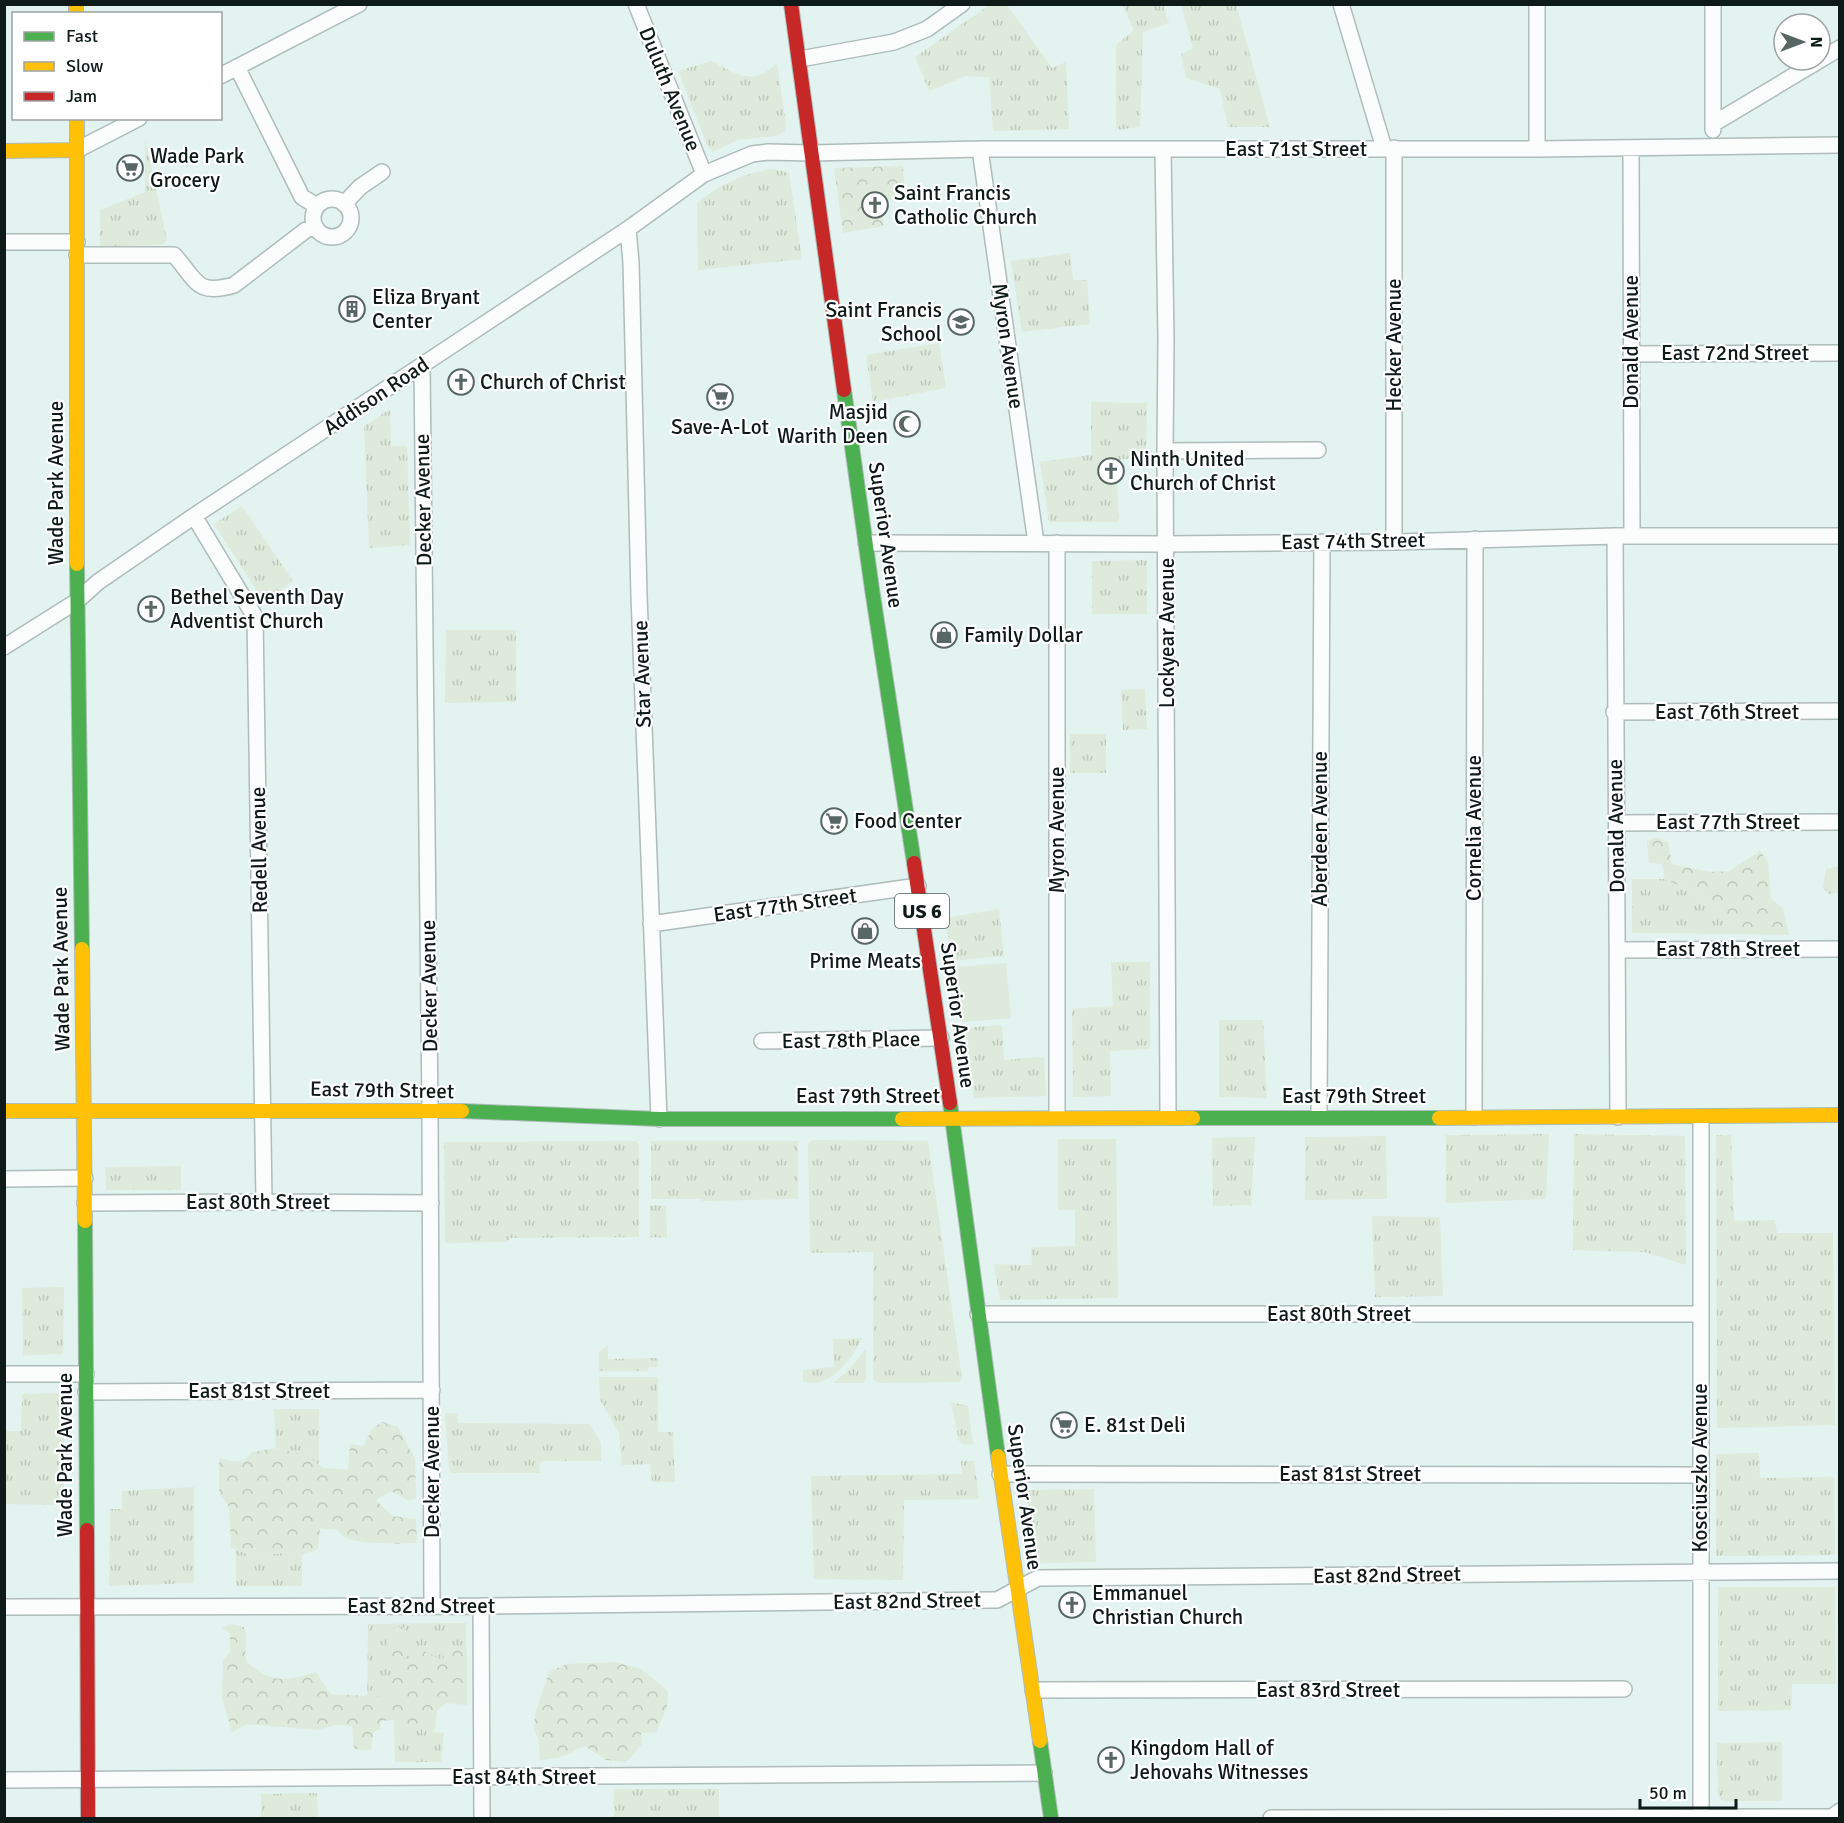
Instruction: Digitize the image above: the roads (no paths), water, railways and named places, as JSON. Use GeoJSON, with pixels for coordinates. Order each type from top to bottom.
{"type":"FeatureCollection","features":[{"type":"Feature","properties":{"kind":"main road","name":"Superior Avenue"},"geometry":{"type":"LineString","coordinates":[[791,4],[866,543],[909,839],[941,1038],[1000,1474],[1051,1818]]}},
{"type":"Feature","properties":{"kind":"main road","name":"Wade Park Avenue"},"geometry":{"type":"LineString","coordinates":[[77,120],[77,601],[85,1178],[88,1818]]}},
{"type":"Feature","properties":{"kind":"main road"},"geometry":{"type":"LineString","coordinates":[[4,151],[77,150]]}},
{"type":"Feature","properties":{"kind":"main road","name":"East 79th Street"},"geometry":{"type":"LineString","coordinates":[[4,1111],[430,1110],[659,1119],[1839,1115]]}},
{"type":"Feature","properties":{"kind":"street"},"geometry":{"type":"LineString","coordinates":[[222,75],[359,4]]}},
{"type":"Feature","properties":{"kind":"street","name":"Duluth Avenue"},"geometry":{"type":"LineString","coordinates":[[636,4],[704,174]]}},
{"type":"Feature","properties":{"kind":"street"},"geometry":{"type":"LineString","coordinates":[[800,58],[894,42],[927,29],[962,4]]}},
{"type":"Feature","properties":{"kind":"street","name":"Hecker Avenue"},"geometry":{"type":"LineString","coordinates":[[1341,4],[1389,148],[1394,542]]}},
{"type":"Feature","properties":{"kind":"street"},"geometry":{"type":"LineString","coordinates":[[1537,149],[1538,4]]}},
{"type":"Feature","properties":{"kind":"street"},"geometry":{"type":"LineString","coordinates":[[1713,4],[1713,146]]}},
{"type":"Feature","properties":{"kind":"street"},"geometry":{"type":"LineString","coordinates":[[1713,124],[1839,48]]}},
{"type":"Feature","properties":{"kind":"street"},"geometry":{"type":"LineString","coordinates":[[237,68],[302,196],[317,206]]}},
{"type":"Feature","properties":{"kind":"street"},"geometry":{"type":"LineString","coordinates":[[77,150],[135,120]]}},
{"type":"Feature","properties":{"kind":"street","name":"East 71st Street"},"geometry":{"type":"LineString","coordinates":[[752,154],[980,149],[1537,149],[1839,145]]}},
{"type":"Feature","properties":{"kind":"street","name":"Donald Avenue"},"geometry":{"type":"LineString","coordinates":[[1631,148],[1632,536]]}},
{"type":"Feature","properties":{"kind":"street","name":"Myron Avenue"},"geometry":{"type":"LineString","coordinates":[[980,149],[1036,543]]}},
{"type":"Feature","properties":{"kind":"street","name":"Lockyear Avenue"},"geometry":{"type":"LineString","coordinates":[[1163,150],[1166,340],[1168,1117]]}},
{"type":"Feature","properties":{"kind":"street","name":"Addison Road"},"geometry":{"type":"LineString","coordinates":[[4,647],[77,601],[98,582],[194,516],[628,229],[704,174],[752,154]]}},
{"type":"Feature","properties":{"kind":"street"},"geometry":{"type":"LineString","coordinates":[[344,204],[360,187],[382,172]]}},
{"type":"Feature","properties":{"kind":"street"},"geometry":{"type":"LineString","coordinates":[[330,199],[344,204],[349,209],[351,217],[346,231],[341,236],[326,237],[315,227],[312,220],[317,206],[330,199]]}},
{"type":"Feature","properties":{"kind":"street"},"geometry":{"type":"LineString","coordinates":[[4,242],[174,255],[194,282],[204,289],[222,289],[234,285],[306,230],[315,227]]}},
{"type":"Feature","properties":{"kind":"street","name":"Star Avenue"},"geometry":{"type":"LineString","coordinates":[[628,229],[631,262],[639,596],[659,1119]]}},
{"type":"Feature","properties":{"kind":"street","name":"East 72nd Street"},"geometry":{"type":"LineString","coordinates":[[1631,354],[1839,353]]}},
{"type":"Feature","properties":{"kind":"street","name":"Decker Avenue"},"geometry":{"type":"LineString","coordinates":[[422,365],[431,1203],[432,1606]]}},
{"type":"Feature","properties":{"kind":"street"},"geometry":{"type":"LineString","coordinates":[[1165,451],[1318,450]]}},
{"type":"Feature","properties":{"kind":"street","name":"Redell Avenue"},"geometry":{"type":"LineString","coordinates":[[194,516],[255,617],[264,1202]]}},
{"type":"Feature","properties":{"kind":"street","name":"Donald Avenue"},"geometry":{"type":"LineString","coordinates":[[1615,536],[1614,712],[1617,823],[1618,1117]]}},
{"type":"Feature","properties":{"kind":"street","name":"East 74th Street"},"geometry":{"type":"LineString","coordinates":[[866,543],[1166,544],[1394,542],[1615,536],[1839,536]]}},
{"type":"Feature","properties":{"kind":"street","name":"Cornelia Avenue"},"geometry":{"type":"LineString","coordinates":[[1474,1117],[1475,539]]}},
{"type":"Feature","properties":{"kind":"street","name":"Aberdeen Avenue"},"geometry":{"type":"LineString","coordinates":[[1319,1116],[1322,542]]}},
{"type":"Feature","properties":{"kind":"street","name":"Myron Avenue"},"geometry":{"type":"LineString","coordinates":[[1057,543],[1057,1117]]}},
{"type":"Feature","properties":{"kind":"street","name":"East 76th Street"},"geometry":{"type":"LineString","coordinates":[[1614,712],[1839,711]]}},
{"type":"Feature","properties":{"kind":"street","name":"East 77th Street"},"geometry":{"type":"LineString","coordinates":[[1617,823],[1839,822]]}},
{"type":"Feature","properties":{"kind":"street","name":"East 77th Street"},"geometry":{"type":"LineString","coordinates":[[651,924],[918,886]]}},
{"type":"Feature","properties":{"kind":"street","name":"East 78th Street"},"geometry":{"type":"LineString","coordinates":[[1617,950],[1839,949]]}},
{"type":"Feature","properties":{"kind":"street","name":"East 78th Place"},"geometry":{"type":"LineString","coordinates":[[762,1041],[941,1038]]}},
{"type":"Feature","properties":{"kind":"street","name":"Kosciuszko Avenue"},"geometry":{"type":"LineString","coordinates":[[1701,1117],[1701,1818]]}},
{"type":"Feature","properties":{"kind":"street"},"geometry":{"type":"LineString","coordinates":[[4,1179],[85,1178]]}},
{"type":"Feature","properties":{"kind":"street","name":"East 80th Street"},"geometry":{"type":"LineString","coordinates":[[85,1203],[431,1203]]}},
{"type":"Feature","properties":{"kind":"street","name":"East 80th Street"},"geometry":{"type":"LineString","coordinates":[[978,1314],[1701,1314]]}},
{"type":"Feature","properties":{"kind":"street"},"geometry":{"type":"LineString","coordinates":[[4,1374],[86,1374]]}},
{"type":"Feature","properties":{"kind":"street","name":"East 81st Street"},"geometry":{"type":"LineString","coordinates":[[86,1392],[432,1390]]}},
{"type":"Feature","properties":{"kind":"street","name":"East 81st Street"},"geometry":{"type":"LineString","coordinates":[[1000,1474],[1700,1475]]}},
{"type":"Feature","properties":{"kind":"street","name":"East 82nd Street"},"geometry":{"type":"LineString","coordinates":[[4,1607],[481,1606],[997,1600],[1038,1578],[1839,1571]]}},
{"type":"Feature","properties":{"kind":"street"},"geometry":{"type":"LineString","coordinates":[[481,1606],[482,1818]]}},
{"type":"Feature","properties":{"kind":"street","name":"East 83rd Street"},"geometry":{"type":"LineString","coordinates":[[1033,1690],[1624,1689]]}},
{"type":"Feature","properties":{"kind":"street","name":"East 84th Street"},"geometry":{"type":"LineString","coordinates":[[4,1780],[1044,1773]]}},
{"type":"Feature","properties":{"kind":"street"},"geometry":{"type":"LineString","coordinates":[[1271,1818],[1701,1818],[1836,1814]]}},
{"type":"Feature","properties":{"kind":"place","name":"Wade Park Grocery"},"geometry":{"type":"Point","coordinates":[130,168]}},
{"type":"Feature","properties":{"kind":"place","name":"Saint Francis Catholic Church"},"geometry":{"type":"Point","coordinates":[875,205]}},
{"type":"Feature","properties":{"kind":"place","name":"Eliza Bryant Center"},"geometry":{"type":"Point","coordinates":[352,309]}},
{"type":"Feature","properties":{"kind":"place","name":"Saint Francis School"},"geometry":{"type":"Point","coordinates":[961,322]}},
{"type":"Feature","properties":{"kind":"place","name":"Church of Christ"},"geometry":{"type":"Point","coordinates":[461,382]}},
{"type":"Feature","properties":{"kind":"place","name":"Save-A-Lot"},"geometry":{"type":"Point","coordinates":[720,397]}},
{"type":"Feature","properties":{"kind":"place","name":"Masjid Warith Deen"},"geometry":{"type":"Point","coordinates":[907,424]}},
{"type":"Feature","properties":{"kind":"place","name":"Ninth United Church of Christ"},"geometry":{"type":"Point","coordinates":[1111,471]}},
{"type":"Feature","properties":{"kind":"place","name":"Bethel Seventh Day Adventist Church"},"geometry":{"type":"Point","coordinates":[151,609]}},
{"type":"Feature","properties":{"kind":"place","name":"Family Dollar"},"geometry":{"type":"Point","coordinates":[944,635]}},
{"type":"Feature","properties":{"kind":"place","name":"Food Center"},"geometry":{"type":"Point","coordinates":[834,821]}},
{"type":"Feature","properties":{"kind":"place","name":"Prime Meats"},"geometry":{"type":"Point","coordinates":[865,931]}},
{"type":"Feature","properties":{"kind":"place","name":"E. 81st Deli"},"geometry":{"type":"Point","coordinates":[1064,1425]}},
{"type":"Feature","properties":{"kind":"place","name":"Emmanuel Christian Church"},"geometry":{"type":"Point","coordinates":[1072,1605]}},
{"type":"Feature","properties":{"kind":"place","name":"Kingdom Hall of Jehovahs Witnesses"},"geometry":{"type":"Point","coordinates":[1111,1760]}}]}
